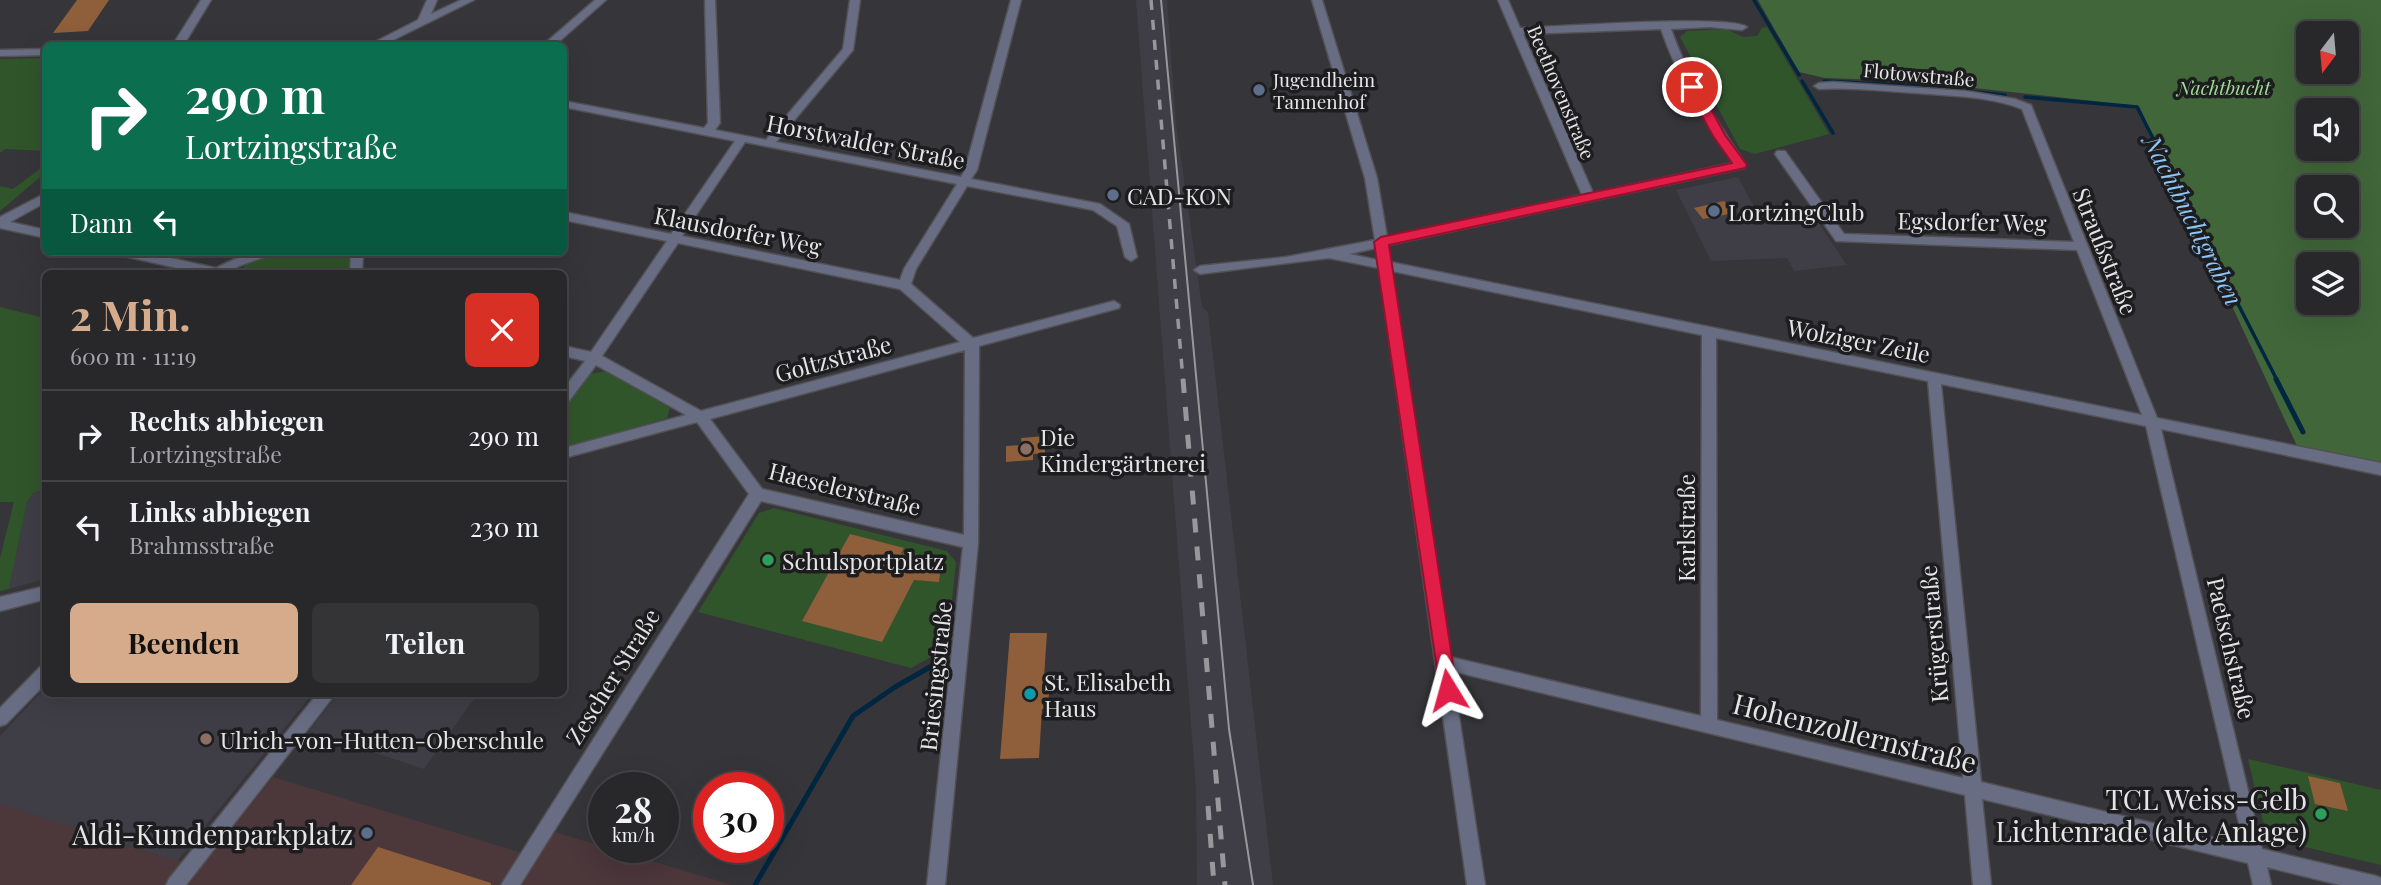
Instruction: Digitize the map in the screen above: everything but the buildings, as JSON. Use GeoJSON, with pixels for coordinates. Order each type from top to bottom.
{"type":"FeatureCollection","features":[{"type":"Feature","properties":{"kind":"street"},"geometry":{"type":"LineString","coordinates":[[180,42],[206,0]]}},
{"type":"Feature","properties":{"kind":"street"},"geometry":{"type":"LineString","coordinates":[[423,22],[432,0]]}},
{"type":"Feature","properties":{"kind":"street"},"geometry":{"type":"LineString","coordinates":[[380,42],[469,0]]}},
{"type":"Feature","properties":{"kind":"street"},"geometry":{"type":"LineString","coordinates":[[552,42],[601,0]]}},
{"type":"Feature","properties":{"kind":"street"},"geometry":{"type":"LineString","coordinates":[[707,132],[714,123],[710,0]]}},
{"type":"Feature","properties":{"kind":"street"},"geometry":{"type":"LineString","coordinates":[[769,144],[848,50],[855,0]]}},
{"type":"Feature","properties":{"kind":"street"},"geometry":{"type":"LineString","coordinates":[[972,345],[904,285],[910,269],[971,170],[1016,0]]}},
{"type":"Feature","properties":{"kind":"street"},"geometry":{"type":"LineString","coordinates":[[1317,0],[1371,178],[1476,885]]}},
{"type":"Feature","properties":{"kind":"street","name":"Beethovenstraße"},"geometry":{"type":"LineString","coordinates":[[1503,0],[1589,198]]}},
{"type":"Feature","properties":{"kind":"street"},"geometry":{"type":"LineString","coordinates":[[1517,31],[1731,24],[1742,27]]}},
{"type":"Feature","properties":{"kind":"street","name":"Wolziger Zeile"},"geometry":{"type":"LineString","coordinates":[[1200,270],[1329,254],[1740,165],[1719,136],[1674,52],[1664,26]]}},
{"type":"Feature","properties":{"kind":"street"},"geometry":{"type":"LineString","coordinates":[[0,52],[42,52]]}},
{"type":"Feature","properties":{"kind":"street","name":"Flotowstraße"},"geometry":{"type":"LineString","coordinates":[[1819,86],[1921,91],[2016,101]]}},
{"type":"Feature","properties":{"kind":"street","name":"Straußstraße"},"geometry":{"type":"LineString","coordinates":[[2016,101],[2027,107],[2151,422]]}},
{"type":"Feature","properties":{"kind":"street","name":"Horstwalder Straße"},"geometry":{"type":"LineString","coordinates":[[567,105],[1103,209],[1123,224],[1131,257]]}},
{"type":"Feature","properties":{"kind":"street"},"geometry":{"type":"LineString","coordinates":[[567,393],[594,358],[743,138]]}},
{"type":"Feature","properties":{"kind":"street","name":"Egsdorfer Weg"},"geometry":{"type":"LineString","coordinates":[[1781,154],[1840,238],[2081,246]]}},
{"type":"Feature","properties":{"kind":"street"},"geometry":{"type":"LineString","coordinates":[[0,224],[42,199]]}},
{"type":"Feature","properties":{"kind":"street","name":"Klausdorfer Weg"},"geometry":{"type":"LineString","coordinates":[[567,217],[904,285]]}},
{"type":"Feature","properties":{"kind":"street"},"geometry":{"type":"LineString","coordinates":[[0,224],[42,233]]}},
{"type":"Feature","properties":{"kind":"street","name":"Wolziger Zeile"},"geometry":{"type":"LineString","coordinates":[[1329,254],[2381,469]]}},
{"type":"Feature","properties":{"kind":"street"},"geometry":{"type":"LineString","coordinates":[[142,256],[205,270]]}},
{"type":"Feature","properties":{"kind":"street"},"geometry":{"type":"LineString","coordinates":[[225,270],[256,256]]}},
{"type":"Feature","properties":{"kind":"street","name":"Goltzstraße"},"geometry":{"type":"LineString","coordinates":[[567,452],[1114,305]]}},
{"type":"Feature","properties":{"kind":"street","name":"Karlstraße"},"geometry":{"type":"LineString","coordinates":[[1709,333],[1709,724]]}},
{"type":"Feature","properties":{"kind":"street","name":"Briesingstraße"},"geometry":{"type":"LineString","coordinates":[[936,885],[971,543],[972,345]]}},
{"type":"Feature","properties":{"kind":"street"},"geometry":{"type":"LineString","coordinates":[[567,352],[594,358],[701,417]]}},
{"type":"Feature","properties":{"kind":"street","name":"Krügerstraße"},"geometry":{"type":"LineString","coordinates":[[1934,378],[1982,885]]}},
{"type":"Feature","properties":{"kind":"street","name":"Haeselerstraße"},"geometry":{"type":"LineString","coordinates":[[701,417],[757,494],[971,543]]}},
{"type":"Feature","properties":{"kind":"street","name":"Paetschstraße"},"geometry":{"type":"LineString","coordinates":[[2151,422],[2157,436],[2262,885]]}},
{"type":"Feature","properties":{"kind":"street","name":"Zescher Straße"},"geometry":{"type":"LineString","coordinates":[[510,885],[757,494]]}},
{"type":"Feature","properties":{"kind":"street"},"geometry":{"type":"LineString","coordinates":[[0,604],[42,593]]}},
{"type":"Feature","properties":{"kind":"street","name":"Hohenzollernstraße"},"geometry":{"type":"LineString","coordinates":[[1444,662],[2376,885]]}},
{"type":"Feature","properties":{"kind":"street"},"geometry":{"type":"LineString","coordinates":[[0,719],[42,675]]}},
{"type":"Feature","properties":{"kind":"street"},"geometry":{"type":"LineString","coordinates":[[175,885],[325,697]]}},
{"type":"Feature","properties":{"kind":"shaded area"},"geometry":{"type":"Polygon","coordinates":[[[1136,0],[1167,0],[1176,123],[1202,307],[1208,312],[1273,885],[1197,885],[1196,789],[1136,0]]]}},
{"type":"Feature","properties":{"kind":"shaded area"},"geometry":{"type":"Polygon","coordinates":[[[1738,177],[1759,216],[1811,212],[1847,265],[1794,271],[1787,258],[1711,261],[1676,190],[1738,177]]]}},
{"type":"Feature","properties":{"kind":"shaded area"},"geometry":{"type":"Polygon","coordinates":[[[42,491],[42,580],[9,589],[27,502],[34,492],[42,491]]]}},
{"type":"Feature","properties":{"kind":"shaded area","name":"Ulrich-von-Hutten-Oberschule"},"geometry":{"type":"Polygon","coordinates":[[[42,691],[42,697],[310,697],[177,861],[0,804],[0,736],[42,691]]]}},
{"type":"Feature","properties":{"kind":"shaded area"},"geometry":{"type":"Polygon","coordinates":[[[336,697],[475,697],[424,769],[309,731],[336,697]]]}},
{"type":"Feature","properties":{"kind":"shaded area"},"geometry":{"type":"Polygon","coordinates":[[[273,777],[522,853],[502,885],[186,885],[273,777]]]}},
{"type":"Feature","properties":{"kind":"shaded area"},"geometry":{"type":"Polygon","coordinates":[[[0,804],[183,862],[165,885],[0,885],[0,804]]]}},
{"type":"Feature","properties":{"kind":"shaded area"},"geometry":{"type":"Polygon","coordinates":[[[551,831],[588,842],[588,863],[658,863],[732,885],[518,885],[551,831]]]}},
{"type":"Feature","properties":{"kind":"green space","name":"Nachtbucht"},"geometry":{"type":"Polygon","coordinates":[[[1758,0],[2381,0],[2381,463],[2297,446],[2139,106],[1910,81],[1825,78],[1799,72],[1758,0]]]}},
{"type":"Feature","properties":{"kind":"green space"},"geometry":{"type":"Polygon","coordinates":[[[1767,27],[1829,134],[1755,154],[1740,149],[1680,37],[1687,31],[1726,29],[1743,37],[1757,36],[1762,28],[1767,27]]]}},
{"type":"Feature","properties":{"kind":"green space"},"geometry":{"type":"Polygon","coordinates":[[[42,58],[42,151],[5,149],[0,153],[0,59],[42,58]]]}},
{"type":"Feature","properties":{"kind":"green space"},"geometry":{"type":"Polygon","coordinates":[[[42,167],[42,176],[0,211],[0,186],[13,189],[42,167]]]}},
{"type":"Feature","properties":{"kind":"green space"},"geometry":{"type":"Polygon","coordinates":[[[265,256],[351,256],[349,270],[243,270],[246,263],[265,256]]]}},
{"type":"Feature","properties":{"kind":"green space"},"geometry":{"type":"Polygon","coordinates":[[[0,307],[42,317],[42,491],[34,492],[27,502],[9,589],[0,591],[0,558],[14,502],[0,502],[0,307]]]}},
{"type":"Feature","properties":{"kind":"green space"},"geometry":{"type":"Polygon","coordinates":[[[606,371],[670,408],[667,418],[567,447],[567,403],[589,374],[606,371]]]}},
{"type":"Feature","properties":{"kind":"green space"},"geometry":{"type":"Polygon","coordinates":[[[774,508],[947,551],[956,562],[947,648],[911,668],[698,612],[759,513],[774,508]]]}},
{"type":"Feature","properties":{"kind":"green space","name":"TCL Weiss-Gelb Lichtenrade (alte Anlage)"},"geometry":{"type":"Polygon","coordinates":[[[2248,759],[2381,790],[2381,865],[2267,838],[2248,759]]]}},
{"type":"Feature","properties":{"kind":"waterway"},"geometry":{"type":"LineString","coordinates":[[1754,0],[1799,75]]}},
{"type":"Feature","properties":{"kind":"waterway"},"geometry":{"type":"LineString","coordinates":[[1802,81],[1833,133]]}},
{"type":"Feature","properties":{"kind":"waterway","name":"Nachtbuchtgraben"},"geometry":{"type":"LineString","coordinates":[[1824,81],[1917,86],[2005,95]]}},
{"type":"Feature","properties":{"kind":"waterway","name":"Nachtbuchtgraben"},"geometry":{"type":"LineString","coordinates":[[2025,97],[2137,107],[2277,380]]}},
{"type":"Feature","properties":{"kind":"waterway","name":"Nachtbuchtgraben"},"geometry":{"type":"LineString","coordinates":[[2276,379],[2303,432]]}},
{"type":"Feature","properties":{"kind":"waterway"},"geometry":{"type":"LineString","coordinates":[[755,885],[853,716],[895,687],[944,659]]}},
{"type":"Feature","properties":{"kind":"tram line"},"geometry":{"type":"LineString","coordinates":[[1161,0],[1229,729],[1253,885]]}},
{"type":"Feature","properties":{"kind":"railway"},"geometry":{"type":"LineString","coordinates":[[1151,0],[1183,380]]}},
{"type":"Feature","properties":{"kind":"railway"},"geometry":{"type":"LineString","coordinates":[[1183,379],[1225,885]]}},
{"type":"Feature","properties":{"kind":"railway"},"geometry":{"type":"LineString","coordinates":[[1208,806],[1214,885]]}},
{"type":"Feature","properties":{"kind":"place","name":"Jugendheim Tannenhof"},"geometry":{"type":"Point","coordinates":[1259,90]}},
{"type":"Feature","properties":{"kind":"place","name":"CAD-KON"},"geometry":{"type":"Point","coordinates":[1113,195]}},
{"type":"Feature","properties":{"kind":"place","name":"LortzingClub"},"geometry":{"type":"Point","coordinates":[1714,211]}},
{"type":"Feature","properties":{"kind":"place","name":"Die Kindergärtnerei"},"geometry":{"type":"Point","coordinates":[1026,449]}},
{"type":"Feature","properties":{"kind":"place","name":"Schulsportplatz"},"geometry":{"type":"Point","coordinates":[768,560]}},
{"type":"Feature","properties":{"kind":"place","name":"St. Elisabeth Haus"},"geometry":{"type":"Point","coordinates":[1030,694]}},
{"type":"Feature","properties":{"kind":"place","name":"Ulrich-von-Hutten-Oberschule"},"geometry":{"type":"Point","coordinates":[206,739]}},
{"type":"Feature","properties":{"kind":"place","name":"TCL Weiss-Gelb Lichtenrade (alte Anlage)"},"geometry":{"type":"Point","coordinates":[2321,814]}},
{"type":"Feature","properties":{"kind":"place","name":"Aldi-Kundenparkplatz"},"geometry":{"type":"Point","coordinates":[367,833]}},
{"type":"Feature","properties":{"kind":"route"},"geometry":{"type":"LineString","coordinates":[[1448,690],[1381,242],[1740,165],[1719,136],[1692,87]]}}]}
